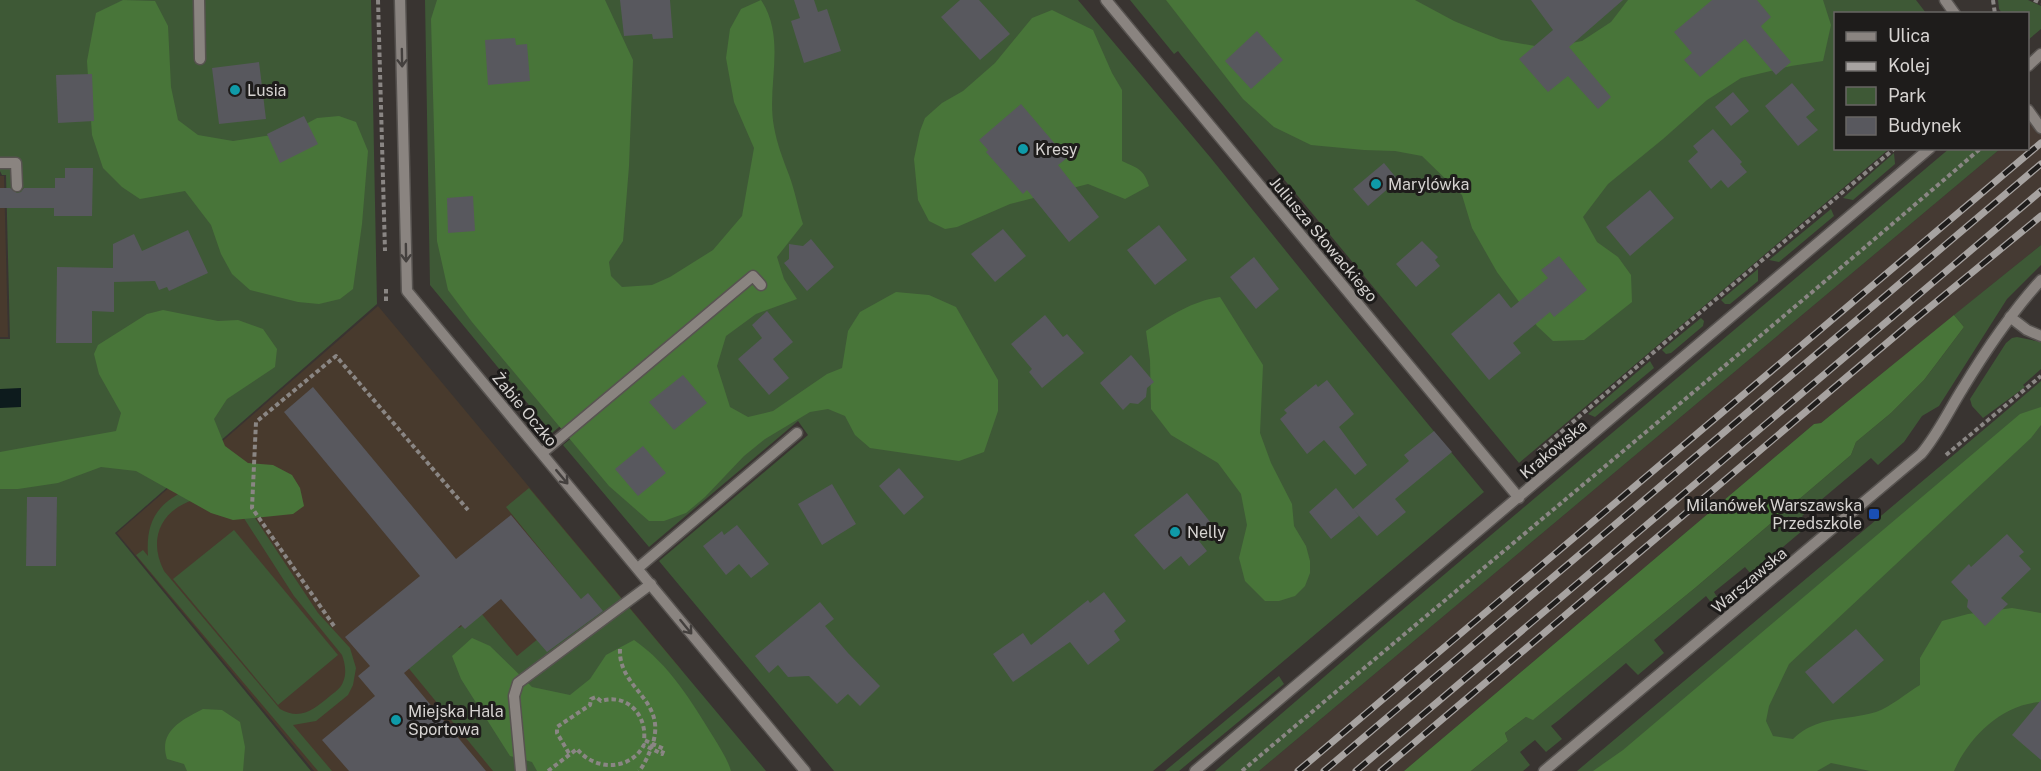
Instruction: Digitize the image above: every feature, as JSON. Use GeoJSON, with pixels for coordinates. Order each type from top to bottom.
{"type":"FeatureCollection","features":[{"type":"Feature","properties":{"kind":"street"},"geometry":{"type":"LineString","coordinates":[[199,0],[200,59]]}},
{"type":"Feature","properties":{"kind":"street","name":"Żabie Oczko"},"geometry":{"type":"LineString","coordinates":[[400,0],[407,291],[805,771]]}},
{"type":"Feature","properties":{"kind":"street","name":"Juliusza Słowackiego"},"geometry":{"type":"LineString","coordinates":[[1106,0],[1519,498]]}},
{"type":"Feature","properties":{"kind":"street"},"geometry":{"type":"LineString","coordinates":[[2029,65],[2041,54]]}},
{"type":"Feature","properties":{"kind":"street"},"geometry":{"type":"LineString","coordinates":[[2029,111],[2041,128]]}},
{"type":"Feature","properties":{"kind":"street","name":"Krakowska"},"geometry":{"type":"LineString","coordinates":[[1195,771],[1928,150]]}},
{"type":"Feature","properties":{"kind":"street"},"geometry":{"type":"LineString","coordinates":[[0,163],[16,163],[16,186]]}},
{"type":"Feature","properties":{"kind":"street"},"geometry":{"type":"LineString","coordinates":[[542,453],[753,276],[761,285]]}},
{"type":"Feature","properties":{"kind":"street","name":"Warszawska"},"geometry":{"type":"LineString","coordinates":[[1544,771],[1916,459],[1934,437],[1973,372],[2010,317],[2041,280]]}},
{"type":"Feature","properties":{"kind":"street"},"geometry":{"type":"LineString","coordinates":[[2010,317],[2027,330],[2041,336]]}},
{"type":"Feature","properties":{"kind":"street"},"geometry":{"type":"LineString","coordinates":[[638,568],[797,433]]}},
{"type":"Feature","properties":{"kind":"street"},"geometry":{"type":"LineString","coordinates":[[521,771],[514,696],[518,683],[651,584]]}},
{"type":"Feature","properties":{"kind":"path"},"geometry":{"type":"LineString","coordinates":[[378,0],[385,255]]}},
{"type":"Feature","properties":{"kind":"path"},"geometry":{"type":"LineString","coordinates":[[2034,0],[2041,3]]}},
{"type":"Feature","properties":{"kind":"path"},"geometry":{"type":"LineString","coordinates":[[1531,459],[1893,150]]}},
{"type":"Feature","properties":{"kind":"path"},"geometry":{"type":"LineString","coordinates":[[1242,771],[1557,505],[1766,333],[1979,150]]}},
{"type":"Feature","properties":{"kind":"path"},"geometry":{"type":"LineString","coordinates":[[386,278],[386,302]]}},
{"type":"Feature","properties":{"kind":"path"},"geometry":{"type":"LineString","coordinates":[[334,626],[252,508],[256,422],[336,356],[468,510]]}},
{"type":"Feature","properties":{"kind":"path"},"geometry":{"type":"LineString","coordinates":[[620,649],[619,658],[622,668],[651,708],[654,717],[656,736],[639,771]]}},
{"type":"Feature","properties":{"kind":"path"},"geometry":{"type":"LineString","coordinates":[[548,771],[570,755],[577,749],[587,763],[614,769],[631,762],[644,745],[662,754],[664,749],[644,740],[643,721],[637,710],[622,700],[601,701],[596,697],[591,699],[590,705],[557,727],[557,733],[570,755]]}},
{"type":"Feature","properties":{"kind":"shaded area"},"geometry":{"type":"Polygon","coordinates":[[[2041,114],[2041,245],[1821,423],[1814,424],[1404,771],[1259,771],[1999,150],[2029,150],[2029,125],[2041,114]]]}},
{"type":"Feature","properties":{"kind":"shaded area"},"geometry":{"type":"Polygon","coordinates":[[[0,176],[4,176],[8,337],[0,337],[0,176]]]}},
{"type":"Feature","properties":{"kind":"shaded area"},"geometry":{"type":"Polygon","coordinates":[[[378,306],[681,669],[556,771],[314,771],[117,533],[378,306]]]}},
{"type":"Feature","properties":{"kind":"shaded area"},"geometry":{"type":"Polygon","coordinates":[[[21,388],[21,407],[0,408],[0,389],[21,388]]]}},
{"type":"Feature","properties":{"kind":"green space"},"geometry":{"type":"Polygon","coordinates":[[[0,0],[371,0],[377,304],[115,533],[311,771],[0,771],[0,339],[10,339],[6,175],[2,175],[0,171],[0,0]]]}},
{"type":"Feature","properties":{"kind":"green space"},"geometry":{"type":"Polygon","coordinates":[[[123,0],[155,1],[168,26],[171,87],[178,120],[198,135],[233,141],[291,132],[317,118],[339,116],[356,122],[368,151],[362,224],[353,289],[340,299],[319,304],[298,302],[250,290],[232,274],[221,254],[211,225],[185,191],[140,199],[122,187],[103,168],[92,135],[87,61],[96,13],[123,0]]]}},
{"type":"Feature","properties":{"kind":"green space"},"geometry":{"type":"Polygon","coordinates":[[[425,0],[1078,0],[1210,157],[1484,492],[1153,771],[834,771],[659,561],[808,435],[798,421],[649,547],[563,445],[746,292],[759,258],[552,433],[430,285],[425,0]]]}},
{"type":"Feature","properties":{"kind":"green space"},"geometry":{"type":"Polygon","coordinates":[[[437,0],[605,0],[633,60],[629,166],[623,241],[609,262],[611,276],[622,287],[652,285],[670,277],[713,250],[742,216],[754,148],[734,102],[726,58],[730,29],[741,9],[761,0],[769,15],[773,31],[772,111],[774,127],[803,224],[777,257],[784,279],[797,299],[756,314],[726,336],[717,366],[730,407],[748,417],[773,411],[827,374],[842,368],[848,331],[860,312],[896,292],[929,295],[956,307],[998,380],[998,411],[984,452],[959,461],[870,448],[855,435],[845,416],[828,409],[810,412],[765,439],[744,456],[705,497],[686,513],[664,521],[649,521],[609,486],[448,290],[437,241],[431,19],[437,0]]]}},
{"type":"Feature","properties":{"kind":"green space"},"geometry":{"type":"Polygon","coordinates":[[[1130,0],[1916,0],[1925,12],[1834,12],[1834,150],[1888,150],[1519,463],[1178,51],[1174,54],[1130,0]]]}},
{"type":"Feature","properties":{"kind":"green space"},"geometry":{"type":"Polygon","coordinates":[[[1166,0],[1415,0],[1454,21],[1501,40],[1546,48],[1582,41],[1611,22],[1628,0],[1823,0],[1831,25],[1823,61],[1741,78],[1707,100],[1608,184],[1583,217],[1597,242],[1618,257],[1631,275],[1632,302],[1584,340],[1553,341],[1537,326],[1497,272],[1472,228],[1462,195],[1422,156],[1395,151],[1311,145],[1274,127],[1243,99],[1166,0]]]}},
{"type":"Feature","properties":{"kind":"green space"},"geometry":{"type":"Polygon","coordinates":[[[1998,0],[2028,0],[2041,6],[2041,29],[2029,39],[2029,12],[2001,12],[1998,0]]]}},
{"type":"Feature","properties":{"kind":"green space"},"geometry":{"type":"Polygon","coordinates":[[[1052,10],[1093,30],[1122,90],[1122,161],[1142,172],[1149,186],[1125,199],[1088,184],[1010,204],[957,227],[945,229],[929,221],[918,200],[914,159],[925,118],[942,103],[963,91],[995,63],[1032,18],[1052,10]]]}},
{"type":"Feature","properties":{"kind":"green space"},"geometry":{"type":"Polygon","coordinates":[[[1948,150],[1999,150],[1259,771],[1215,771],[1382,627],[1948,150]]]}},
{"type":"Feature","properties":{"kind":"green space"},"geometry":{"type":"Polygon","coordinates":[[[1894,153],[1895,164],[1853,200],[1843,198],[1894,153]]]}},
{"type":"Feature","properties":{"kind":"green space"},"geometry":{"type":"Polygon","coordinates":[[[1831,209],[1834,216],[1779,262],[1769,260],[1831,209]]]}},
{"type":"Feature","properties":{"kind":"green space"},"geometry":{"type":"Polygon","coordinates":[[[2041,245],[2041,265],[2007,299],[1939,406],[1922,416],[1904,442],[1878,465],[1871,458],[1802,516],[1809,525],[1751,574],[1745,567],[1714,592],[1719,600],[1713,605],[1706,596],[1654,640],[1664,653],[1638,675],[1626,663],[1551,726],[1562,739],[1546,752],[1535,740],[1520,752],[1530,765],[1523,771],[1471,771],[1508,741],[1505,733],[1526,717],[1534,719],[1695,588],[1851,455],[1856,442],[1891,413],[1924,380],[1964,327],[1954,315],[2041,245]]]}},
{"type":"Feature","properties":{"kind":"green space"},"geometry":{"type":"Polygon","coordinates":[[[1758,269],[1758,281],[1730,304],[1725,304],[1721,300],[1758,269]]]}},
{"type":"Feature","properties":{"kind":"green space"},"geometry":{"type":"Polygon","coordinates":[[[1220,297],[1263,365],[1260,433],[1271,463],[1292,504],[1294,526],[1306,546],[1310,561],[1310,573],[1305,586],[1295,596],[1279,601],[1265,601],[1245,581],[1239,558],[1247,525],[1241,494],[1218,463],[1171,435],[1151,409],[1150,360],[1146,331],[1191,306],[1220,297]]]}},
{"type":"Feature","properties":{"kind":"green space"},"geometry":{"type":"Polygon","coordinates":[[[163,310],[218,321],[238,320],[263,329],[277,349],[275,367],[227,399],[214,419],[225,446],[248,463],[273,465],[292,475],[300,488],[304,506],[293,514],[233,520],[211,513],[136,471],[101,467],[58,483],[18,489],[0,489],[0,452],[116,431],[121,413],[99,374],[94,354],[98,345],[147,314],[163,310]]]}},
{"type":"Feature","properties":{"kind":"green space"},"geometry":{"type":"Polygon","coordinates":[[[1954,315],[1964,327],[1924,380],[1891,413],[1856,442],[1851,455],[1695,588],[1533,720],[1526,717],[1505,733],[1508,741],[1471,771],[1404,771],[1814,424],[1821,423],[1954,315]]]}},
{"type":"Feature","properties":{"kind":"green space"},"geometry":{"type":"Polygon","coordinates":[[[1701,318],[1704,321],[1703,326],[1671,353],[1666,354],[1662,350],[1701,318]]]}},
{"type":"Feature","properties":{"kind":"green space"},"geometry":{"type":"Polygon","coordinates":[[[2017,337],[2041,342],[2041,369],[2023,385],[2025,387],[1983,418],[1972,406],[1970,399],[2006,343],[2017,337]]]}},
{"type":"Feature","properties":{"kind":"green space"},"geometry":{"type":"Polygon","coordinates":[[[1650,361],[1654,368],[1595,417],[1588,414],[1650,361]]]}},
{"type":"Feature","properties":{"kind":"green space"},"geometry":{"type":"Polygon","coordinates":[[[2041,381],[2041,771],[1577,771],[1994,421],[2041,381]]]}},
{"type":"Feature","properties":{"kind":"green space"},"geometry":{"type":"Polygon","coordinates":[[[2041,407],[2041,425],[2031,438],[1789,664],[1769,706],[1766,721],[1773,736],[1793,739],[1803,731],[1822,722],[1882,710],[1920,685],[1920,658],[1942,621],[1968,614],[2012,608],[2041,613],[2041,702],[2013,709],[1988,724],[1968,746],[1954,771],[1870,771],[1831,763],[1817,771],[1593,771],[1623,750],[2020,414],[2041,407]]]}},
{"type":"Feature","properties":{"kind":"green space"},"geometry":{"type":"Polygon","coordinates":[[[529,488],[766,771],[493,771],[406,665],[456,625],[459,628],[480,612],[517,656],[583,602],[506,507],[529,488]]]}},
{"type":"Feature","properties":{"kind":"green space"},"geometry":{"type":"Polygon","coordinates":[[[182,492],[247,506],[318,613],[350,648],[356,668],[353,685],[348,695],[316,721],[293,725],[332,771],[318,771],[136,555],[143,550],[148,556],[150,526],[158,511],[182,492]],[[193,500],[172,511],[160,528],[157,538],[159,560],[164,571],[280,709],[301,714],[318,705],[341,686],[345,672],[343,658],[294,596],[238,509],[193,500]]]}},
{"type":"Feature","properties":{"kind":"green space"},"geometry":{"type":"Polygon","coordinates":[[[234,530],[338,655],[278,705],[173,579],[234,530]]]}},
{"type":"Feature","properties":{"kind":"green space"},"geometry":{"type":"Polygon","coordinates":[[[472,638],[490,646],[532,687],[570,695],[590,679],[606,655],[634,640],[658,660],[679,684],[726,758],[731,771],[537,771],[532,762],[510,756],[461,679],[452,656],[472,638]]]}},
{"type":"Feature","properties":{"kind":"green space"},"geometry":{"type":"Polygon","coordinates":[[[1279,676],[1284,684],[1179,771],[1165,771],[1279,676]]]}},
{"type":"Feature","properties":{"kind":"green space"},"geometry":{"type":"Polygon","coordinates":[[[203,709],[222,710],[240,722],[245,747],[243,771],[187,771],[184,764],[167,759],[165,749],[169,734],[180,722],[203,709]]]}},
{"type":"Feature","properties":{"kind":"building"},"geometry":{"type":"Polygon","coordinates":[[[620,0],[670,0],[673,38],[653,39],[652,34],[624,36],[620,0]]]}},
{"type":"Feature","properties":{"kind":"building"},"geometry":{"type":"Polygon","coordinates":[[[794,0],[814,0],[818,12],[827,9],[841,51],[804,63],[791,21],[800,18],[794,0]]]}},
{"type":"Feature","properties":{"kind":"building"},"geometry":{"type":"Polygon","coordinates":[[[960,0],[979,0],[1010,34],[980,60],[941,17],[960,0]]]}},
{"type":"Feature","properties":{"kind":"building"},"geometry":{"type":"Polygon","coordinates":[[[1531,0],[1623,0],[1569,47],[1611,97],[1598,109],[1568,76],[1548,92],[1519,59],[1553,30],[1531,0]]]}},
{"type":"Feature","properties":{"kind":"building"},"geometry":{"type":"Polygon","coordinates":[[[1712,0],[1757,0],[1771,17],[1761,26],[1762,28],[1791,62],[1776,75],[1745,39],[1700,77],[1684,60],[1692,53],[1674,32],[1712,0]]]}},
{"type":"Feature","properties":{"kind":"building"},"geometry":{"type":"Polygon","coordinates":[[[1257,31],[1283,60],[1251,89],[1225,61],[1257,31]]]}},
{"type":"Feature","properties":{"kind":"building"},"geometry":{"type":"Polygon","coordinates":[[[515,38],[516,45],[527,44],[530,81],[488,85],[485,40],[515,38]]]}},
{"type":"Feature","properties":{"kind":"building","name":"Lusia"},"geometry":{"type":"Polygon","coordinates":[[[259,62],[266,119],[219,124],[212,68],[259,62]]]}},
{"type":"Feature","properties":{"kind":"building"},"geometry":{"type":"Polygon","coordinates":[[[92,74],[94,121],[58,123],[56,75],[92,74]]]}},
{"type":"Feature","properties":{"kind":"building"},"geometry":{"type":"Polygon","coordinates":[[[1792,83],[1815,110],[1806,117],[1818,130],[1798,146],[1765,106],[1792,83]]]}},
{"type":"Feature","properties":{"kind":"building"},"geometry":{"type":"Polygon","coordinates":[[[1733,92],[1749,111],[1731,126],[1715,107],[1733,92]]]}},
{"type":"Feature","properties":{"kind":"building"},"geometry":{"type":"Polygon","coordinates":[[[1021,104],[1067,158],[1058,165],[1099,217],[1069,242],[1027,190],[1023,194],[986,152],[988,150],[979,140],[1021,104]]]}},
{"type":"Feature","properties":{"kind":"building"},"geometry":{"type":"Polygon","coordinates":[[[304,116],[318,144],[280,163],[267,134],[304,116]]]}},
{"type":"Feature","properties":{"kind":"building"},"geometry":{"type":"Polygon","coordinates":[[[1713,129],[1742,162],[1740,164],[1747,172],[1728,188],[1721,180],[1711,189],[1688,161],[1698,152],[1693,146],[1713,129]]]}},
{"type":"Feature","properties":{"kind":"building","name":"Marylówka"},"geometry":{"type":"Polygon","coordinates":[[[1384,163],[1398,180],[1368,206],[1353,189],[1384,163]]]}},
{"type":"Feature","properties":{"kind":"building"},"geometry":{"type":"Polygon","coordinates":[[[65,168],[93,168],[92,216],[54,216],[54,208],[0,208],[0,188],[10,188],[17,193],[24,188],[55,188],[55,178],[65,178],[65,168]]]}},
{"type":"Feature","properties":{"kind":"building"},"geometry":{"type":"Polygon","coordinates":[[[1650,190],[1674,218],[1630,256],[1606,227],[1650,190]]]}},
{"type":"Feature","properties":{"kind":"building"},"geometry":{"type":"Polygon","coordinates":[[[473,196],[475,231],[448,233],[447,198],[473,196]]]}},
{"type":"Feature","properties":{"kind":"building"},"geometry":{"type":"Polygon","coordinates":[[[1159,225],[1187,260],[1155,285],[1127,250],[1159,225]]]}},
{"type":"Feature","properties":{"kind":"building"},"geometry":{"type":"Polygon","coordinates":[[[1003,229],[1026,256],[995,282],[971,254],[1003,229]]]}},
{"type":"Feature","properties":{"kind":"building"},"geometry":{"type":"Polygon","coordinates":[[[188,230],[208,273],[169,291],[167,287],[159,290],[155,281],[114,282],[114,312],[92,311],[92,343],[56,343],[57,267],[113,268],[113,244],[134,234],[142,251],[188,230]]]}},
{"type":"Feature","properties":{"kind":"building"},"geometry":{"type":"Polygon","coordinates":[[[811,239],[834,267],[807,291],[784,263],[789,259],[789,244],[803,246],[811,239]]]}},
{"type":"Feature","properties":{"kind":"building"},"geometry":{"type":"Polygon","coordinates":[[[1422,241],[1438,257],[1435,260],[1440,266],[1416,287],[1396,264],[1422,241]]]}},
{"type":"Feature","properties":{"kind":"building"},"geometry":{"type":"Polygon","coordinates":[[[1559,256],[1587,290],[1554,317],[1550,312],[1513,343],[1521,353],[1489,380],[1451,334],[1499,293],[1511,308],[1548,278],[1541,270],[1559,256]]]}},
{"type":"Feature","properties":{"kind":"building"},"geometry":{"type":"Polygon","coordinates":[[[1254,257],[1279,289],[1256,309],[1230,277],[1254,257]]]}},
{"type":"Feature","properties":{"kind":"building"},"geometry":{"type":"Polygon","coordinates":[[[767,311],[793,342],[773,359],[789,378],[769,395],[738,359],[762,338],[752,325],[767,311]]]}},
{"type":"Feature","properties":{"kind":"building"},"geometry":{"type":"Polygon","coordinates":[[[1045,315],[1063,337],[1067,334],[1084,353],[1042,388],[1029,372],[1032,369],[1011,344],[1045,315]]]}},
{"type":"Feature","properties":{"kind":"building"},"geometry":{"type":"Polygon","coordinates":[[[1131,355],[1154,382],[1147,388],[1146,397],[1138,404],[1130,403],[1123,410],[1100,383],[1131,355]]]}},
{"type":"Feature","properties":{"kind":"building"},"geometry":{"type":"Polygon","coordinates":[[[683,375],[707,403],[674,430],[649,402],[683,375]]]}},
{"type":"Feature","properties":{"kind":"building"},"geometry":{"type":"Polygon","coordinates":[[[1327,380],[1354,414],[1339,427],[1367,465],[1355,475],[1324,440],[1307,454],[1280,419],[1287,413],[1284,410],[1316,384],[1318,387],[1327,380]]]}},
{"type":"Feature","properties":{"kind":"building"},"geometry":{"type":"Polygon","coordinates":[[[313,387],[456,559],[511,515],[581,599],[588,593],[603,611],[547,652],[501,599],[465,629],[461,625],[404,673],[486,771],[349,771],[322,740],[375,696],[358,676],[370,666],[345,637],[420,576],[284,412],[313,387]]]}},
{"type":"Feature","properties":{"kind":"building"},"geometry":{"type":"Polygon","coordinates":[[[1434,431],[1452,452],[1395,499],[1406,512],[1377,536],[1354,510],[1359,516],[1331,539],[1309,512],[1336,488],[1353,509],[1409,461],[1404,455],[1434,431]]]}},
{"type":"Feature","properties":{"kind":"building"},"geometry":{"type":"Polygon","coordinates":[[[643,446],[666,473],[638,496],[615,469],[643,446]]]}},
{"type":"Feature","properties":{"kind":"building"},"geometry":{"type":"Polygon","coordinates":[[[899,468],[924,497],[904,515],[879,486],[899,468]]]}},
{"type":"Feature","properties":{"kind":"building"},"geometry":{"type":"Polygon","coordinates":[[[832,484],[856,524],[822,545],[798,504],[832,484]]]}},
{"type":"Feature","properties":{"kind":"building","name":"Nelly"},"geometry":{"type":"Polygon","coordinates":[[[1187,493],[1215,528],[1199,541],[1207,551],[1189,566],[1181,556],[1164,570],[1134,535],[1187,493]]]}},
{"type":"Feature","properties":{"kind":"building"},"geometry":{"type":"Polygon","coordinates":[[[27,497],[57,497],[56,566],[26,566],[27,497]]]}},
{"type":"Feature","properties":{"kind":"building"},"geometry":{"type":"Polygon","coordinates":[[[737,525],[769,564],[751,578],[739,564],[726,575],[703,546],[722,531],[724,535],[737,525]]]}},
{"type":"Feature","properties":{"kind":"building"},"geometry":{"type":"Polygon","coordinates":[[[2007,534],[2024,552],[2019,556],[2031,569],[2001,598],[2008,604],[1985,626],[1967,607],[1968,600],[1951,582],[1969,564],[1971,567],[2007,534]]]}},
{"type":"Feature","properties":{"kind":"building"},"geometry":{"type":"Polygon","coordinates":[[[1104,592],[1126,621],[1114,631],[1120,640],[1088,665],[1070,642],[1013,682],[993,654],[1023,633],[1031,645],[1088,600],[1090,603],[1104,592]]]}},
{"type":"Feature","properties":{"kind":"building"},"geometry":{"type":"Polygon","coordinates":[[[820,602],[834,619],[825,626],[880,686],[860,706],[848,694],[837,704],[809,676],[788,677],[778,665],[769,673],[755,656],[820,602]]]}},
{"type":"Feature","properties":{"kind":"building"},"geometry":{"type":"Polygon","coordinates":[[[1856,629],[1884,660],[1833,704],[1805,672],[1856,629]]]}},
{"type":"Feature","properties":{"kind":"building"},"geometry":{"type":"Polygon","coordinates":[[[2041,700],[2041,760],[2012,735],[2041,700]]]}},
{"type":"Feature","properties":{"kind":"railway"},"geometry":{"type":"LineString","coordinates":[[1298,771],[2041,143]]}},
{"type":"Feature","properties":{"kind":"railway"},"geometry":{"type":"LineString","coordinates":[[1324,771],[2041,164]]}},
{"type":"Feature","properties":{"kind":"railway"},"geometry":{"type":"LineString","coordinates":[[1356,771],[2041,191]]}},
{"type":"Feature","properties":{"kind":"railway"},"geometry":{"type":"LineString","coordinates":[[1381,771],[1913,321],[2041,216]]}},
{"type":"Feature","properties":{"kind":"place","name":"Lusia"},"geometry":{"type":"Point","coordinates":[235,90]}},
{"type":"Feature","properties":{"kind":"place","name":"Kresy"},"geometry":{"type":"Point","coordinates":[1023,149]}},
{"type":"Feature","properties":{"kind":"place","name":"Marylówka"},"geometry":{"type":"Point","coordinates":[1376,184]}},
{"type":"Feature","properties":{"kind":"place","name":"Milanówek Warszawska Przedszkole"},"geometry":{"type":"Point","coordinates":[1874,514]}},
{"type":"Feature","properties":{"kind":"place","name":"Nelly"},"geometry":{"type":"Point","coordinates":[1175,532]}},
{"type":"Feature","properties":{"kind":"place","name":"Miejska Hala Sportowa"},"geometry":{"type":"Point","coordinates":[396,720]}}]}
